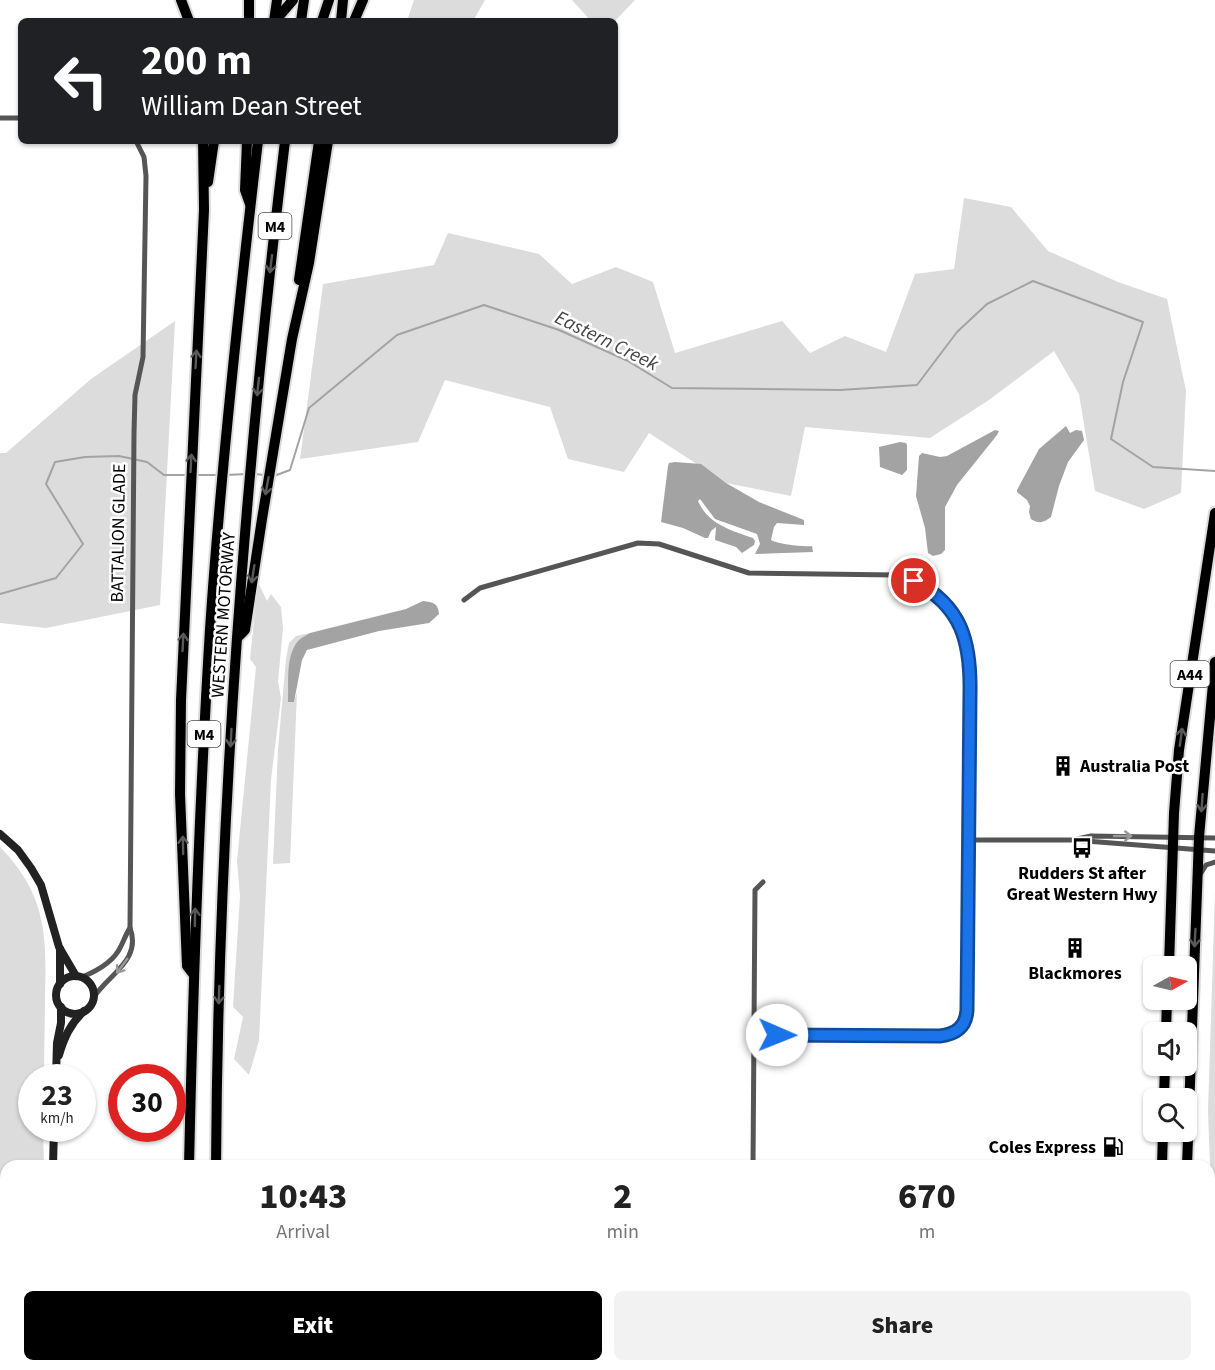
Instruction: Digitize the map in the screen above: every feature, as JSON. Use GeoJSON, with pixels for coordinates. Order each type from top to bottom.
{"type":"FeatureCollection","features":[{"type":"Feature","properties":{"kind":"highway"},"geometry":{"type":"LineString","coordinates":[[181,0],[188,18]]}},
{"type":"Feature","properties":{"kind":"highway"},"geometry":{"type":"LineString","coordinates":[[249,0],[249,18]]}},
{"type":"Feature","properties":{"kind":"highway"},"geometry":{"type":"LineString","coordinates":[[274,18],[277,0]]}},
{"type":"Feature","properties":{"kind":"highway"},"geometry":{"type":"LineString","coordinates":[[277,18],[293,0]]}},
{"type":"Feature","properties":{"kind":"highway"},"geometry":{"type":"LineString","coordinates":[[301,18],[303,0]]}},
{"type":"Feature","properties":{"kind":"highway"},"geometry":{"type":"LineString","coordinates":[[323,18],[329,0]]}},
{"type":"Feature","properties":{"kind":"highway"},"geometry":{"type":"LineString","coordinates":[[341,18],[343,0]]}},
{"type":"Feature","properties":{"kind":"highway"},"geometry":{"type":"LineString","coordinates":[[355,18],[363,0]]}},
{"type":"Feature","properties":{"kind":"highway"},"geometry":{"type":"LineString","coordinates":[[203,144],[202,202],[204,210]]}},
{"type":"Feature","properties":{"kind":"highway"},"geometry":{"type":"LineString","coordinates":[[194,975],[187,966],[180,761],[189,509],[204,210],[214,144]]}},
{"type":"Feature","properties":{"kind":"highway"},"geometry":{"type":"LineString","coordinates":[[247,144],[245,190],[250,207]]}},
{"type":"Feature","properties":{"kind":"highway","name":"WESTERN MOTORWAY"},"geometry":{"type":"LineString","coordinates":[[189,1160],[199,824],[210,627],[225,450],[258,144]]}},
{"type":"Feature","properties":{"kind":"highway","name":"WESTERN MOTORWAY"},"geometry":{"type":"LineString","coordinates":[[216,1160],[222,900],[237,638],[251,452],[286,144]]}},
{"type":"Feature","properties":{"kind":"highway"},"geometry":{"type":"LineString","coordinates":[[292,339],[319,144]]}},
{"type":"Feature","properties":{"kind":"highway"},"geometry":{"type":"LineString","coordinates":[[237,638],[245,630],[261,519],[292,339],[309,263],[328,144]]}},
{"type":"Feature","properties":{"kind":"highway","name":"A44"},"geometry":{"type":"LineString","coordinates":[[1168,956],[1179,750],[1215,513]]}},
{"type":"Feature","properties":{"kind":"highway","name":"A44"},"geometry":{"type":"LineString","coordinates":[[1189,1160],[1199,837],[1215,662]]}},
{"type":"Feature","properties":{"kind":"highway"},"geometry":{"type":"LineString","coordinates":[[1162,1160],[1163,1142]]}},
{"type":"Feature","properties":{"kind":"street"},"geometry":{"type":"LineString","coordinates":[[0,118],[18,118]]}},
{"type":"Feature","properties":{"kind":"street","name":"BATTALION GLADE"},"geometry":{"type":"LineString","coordinates":[[94,997],[100,987],[119,971],[129,956],[134,939],[130,928],[133,495],[135,395],[143,357],[146,176],[144,157],[138,144]]}},
{"type":"Feature","properties":{"kind":"street"},"geometry":{"type":"LineString","coordinates":[[464,600],[480,588],[648,542],[749,573],[887,574],[914,581],[933,591],[947,604],[964,634],[970,674],[966,1020],[958,1030],[951,1034],[935,1036],[754,1034]]}},
{"type":"Feature","properties":{"kind":"street"},"geometry":{"type":"LineString","coordinates":[[0,834],[18,850],[41,885],[59,947],[60,984],[57,995],[61,1007],[56,1062]]}},
{"type":"Feature","properties":{"kind":"street"},"geometry":{"type":"LineString","coordinates":[[1073,840],[1091,836],[1173,842],[1199,849],[1215,850]]}},
{"type":"Feature","properties":{"kind":"street"},"geometry":{"type":"LineString","coordinates":[[968,840],[1173,842],[1199,837],[1215,838]]}},
{"type":"Feature","properties":{"kind":"street"},"geometry":{"type":"LineString","coordinates":[[1198,880],[1204,867],[1215,862]]}},
{"type":"Feature","properties":{"kind":"street"},"geometry":{"type":"LineString","coordinates":[[753,1160],[755,890],[763,882]]}},
{"type":"Feature","properties":{"kind":"street","name":"BATTALION GLADE"},"geometry":{"type":"LineString","coordinates":[[79,976],[97,971],[111,960],[121,948],[130,928]]}},
{"type":"Feature","properties":{"kind":"street"},"geometry":{"type":"LineString","coordinates":[[56,1062],[65,1036],[74,1020],[89,1008],[94,997],[91,985],[79,976],[59,947]]}},
{"type":"Feature","properties":{"kind":"street"},"geometry":{"type":"LineString","coordinates":[[60,984],[64,979],[79,976]]}},
{"type":"Feature","properties":{"kind":"street"},"geometry":{"type":"LineString","coordinates":[[61,1007],[72,1013],[84,1011]]}},
{"type":"Feature","properties":{"kind":"street"},"geometry":{"type":"LineString","coordinates":[[53,1160],[54,1142]]}},
{"type":"Feature","properties":{"kind":"shaded area"},"geometry":{"type":"Polygon","coordinates":[[[414,0],[485,0],[475,18],[408,18],[414,0]]]}},
{"type":"Feature","properties":{"kind":"shaded area"},"geometry":{"type":"Polygon","coordinates":[[[572,0],[635,0],[618,18],[588,18],[572,0]]]}},
{"type":"Feature","properties":{"kind":"shaded area"},"geometry":{"type":"Polygon","coordinates":[[[964,198],[1011,207],[1048,251],[1118,282],[1167,299],[1186,391],[1181,493],[1144,509],[1095,491],[1079,394],[1054,351],[989,400],[930,438],[805,427],[791,496],[726,483],[649,433],[624,472],[568,459],[550,407],[445,380],[418,442],[300,459],[323,284],[434,265],[448,233],[539,254],[572,284],[616,267],[653,282],[675,353],[782,321],[810,353],[845,336],[886,352],[915,274],[954,269],[964,198]]]}},
{"type":"Feature","properties":{"kind":"shaded area"},"geometry":{"type":"Polygon","coordinates":[[[175,321],[160,605],[46,628],[0,623],[0,453],[6,453],[91,379],[175,321]]]}},
{"type":"Feature","properties":{"kind":"shaded area"},"geometry":{"type":"Polygon","coordinates":[[[1066,426],[1070,433],[1076,430],[1082,431],[1084,440],[1068,462],[1051,517],[1043,522],[1036,522],[1031,519],[1027,500],[1017,490],[1039,449],[1066,426]]]}},
{"type":"Feature","properties":{"kind":"shaded area"},"geometry":{"type":"Polygon","coordinates":[[[995,430],[999,431],[997,435],[957,485],[945,507],[945,550],[933,556],[928,553],[925,528],[916,496],[919,456],[922,453],[940,457],[947,456],[995,430]]]}},
{"type":"Feature","properties":{"kind":"shaded area"},"geometry":{"type":"Polygon","coordinates":[[[900,442],[907,445],[907,470],[902,475],[880,467],[879,447],[900,442]]]}},
{"type":"Feature","properties":{"kind":"shaded area"},"geometry":{"type":"Polygon","coordinates":[[[669,463],[701,464],[726,483],[759,502],[804,520],[804,525],[777,523],[771,540],[791,545],[812,546],[813,552],[755,554],[760,544],[757,534],[715,519],[700,499],[698,501],[702,509],[714,521],[753,538],[754,545],[742,553],[736,547],[715,540],[716,527],[708,538],[705,538],[683,528],[661,522],[668,466],[669,463]]]}},
{"type":"Feature","properties":{"kind":"shaded area"},"geometry":{"type":"Polygon","coordinates":[[[258,582],[267,601],[271,594],[281,607],[283,629],[278,681],[281,698],[271,780],[259,1041],[249,1075],[234,1059],[243,1017],[233,1007],[240,896],[237,861],[256,667],[250,659],[258,582]]]}},
{"type":"Feature","properties":{"kind":"shaded area"},"geometry":{"type":"Polygon","coordinates":[[[423,601],[434,604],[438,610],[439,614],[429,623],[379,631],[307,650],[302,660],[294,702],[288,702],[289,662],[298,641],[310,633],[406,609],[423,601]]]}},
{"type":"Feature","properties":{"kind":"shaded area"},"geometry":{"type":"Polygon","coordinates":[[[310,633],[298,641],[294,702],[297,692],[290,863],[273,864],[278,749],[286,659],[289,643],[296,636],[310,633]]]}},
{"type":"Feature","properties":{"kind":"shaded area"},"geometry":{"type":"Polygon","coordinates":[[[0,847],[15,864],[35,898],[44,933],[44,1064],[18,1064],[18,1142],[43,1142],[44,1160],[0,1160],[0,847]]]}},
{"type":"Feature","properties":{"kind":"shaded area"},"geometry":{"type":"Polygon","coordinates":[[[1215,892],[1215,1160],[1210,1160],[1208,1111],[1215,892]]]}},
{"type":"Feature","properties":{"kind":"waterway","name":"Eastern Creek"},"geometry":{"type":"LineString","coordinates":[[274,476],[290,470],[309,408],[397,335],[484,305],[559,330],[628,361],[672,388],[840,390],[917,385],[957,332],[987,304],[1033,281],[1143,322],[1123,382],[1111,439],[1153,467],[1215,471]]}},
{"type":"Feature","properties":{"kind":"waterway","name":"Eastern Creek"},"geometry":{"type":"LineString","coordinates":[[0,594],[56,578],[83,544],[46,484],[55,462],[85,457],[119,456],[147,462],[164,475],[187,475]]}},
{"type":"Feature","properties":{"kind":"waterway","name":"Eastern Creek"},"geometry":{"type":"LineString","coordinates":[[226,475],[247,474]]}},
{"type":"Feature","properties":{"kind":"waterway","name":"Eastern Creek"},"geometry":{"type":"LineString","coordinates":[[253,474],[265,475]]}},
{"type":"Feature","properties":{"kind":"waterway","name":"Eastern Creek"},"geometry":{"type":"LineString","coordinates":[[196,475],[217,475]]}},
{"type":"Feature","properties":{"kind":"place","name":"Australia Post"},"geometry":{"type":"Point","coordinates":[1063,766]}},
{"type":"Feature","properties":{"kind":"place","name":"Rudders St after Great Western Hwy"},"geometry":{"type":"Point","coordinates":[1082,848]}},
{"type":"Feature","properties":{"kind":"place","name":"Blackmores"},"geometry":{"type":"Point","coordinates":[1075,948]}},
{"type":"Feature","properties":{"kind":"place","name":"Coles Express"},"geometry":{"type":"Point","coordinates":[1113,1147]}},
{"type":"Feature","properties":{"kind":"route"},"geometry":{"type":"LineString","coordinates":[[777,1035],[940,1036],[955,1032],[966,1020],[969,655],[964,634],[953,612],[933,591],[914,581]]}}]}
